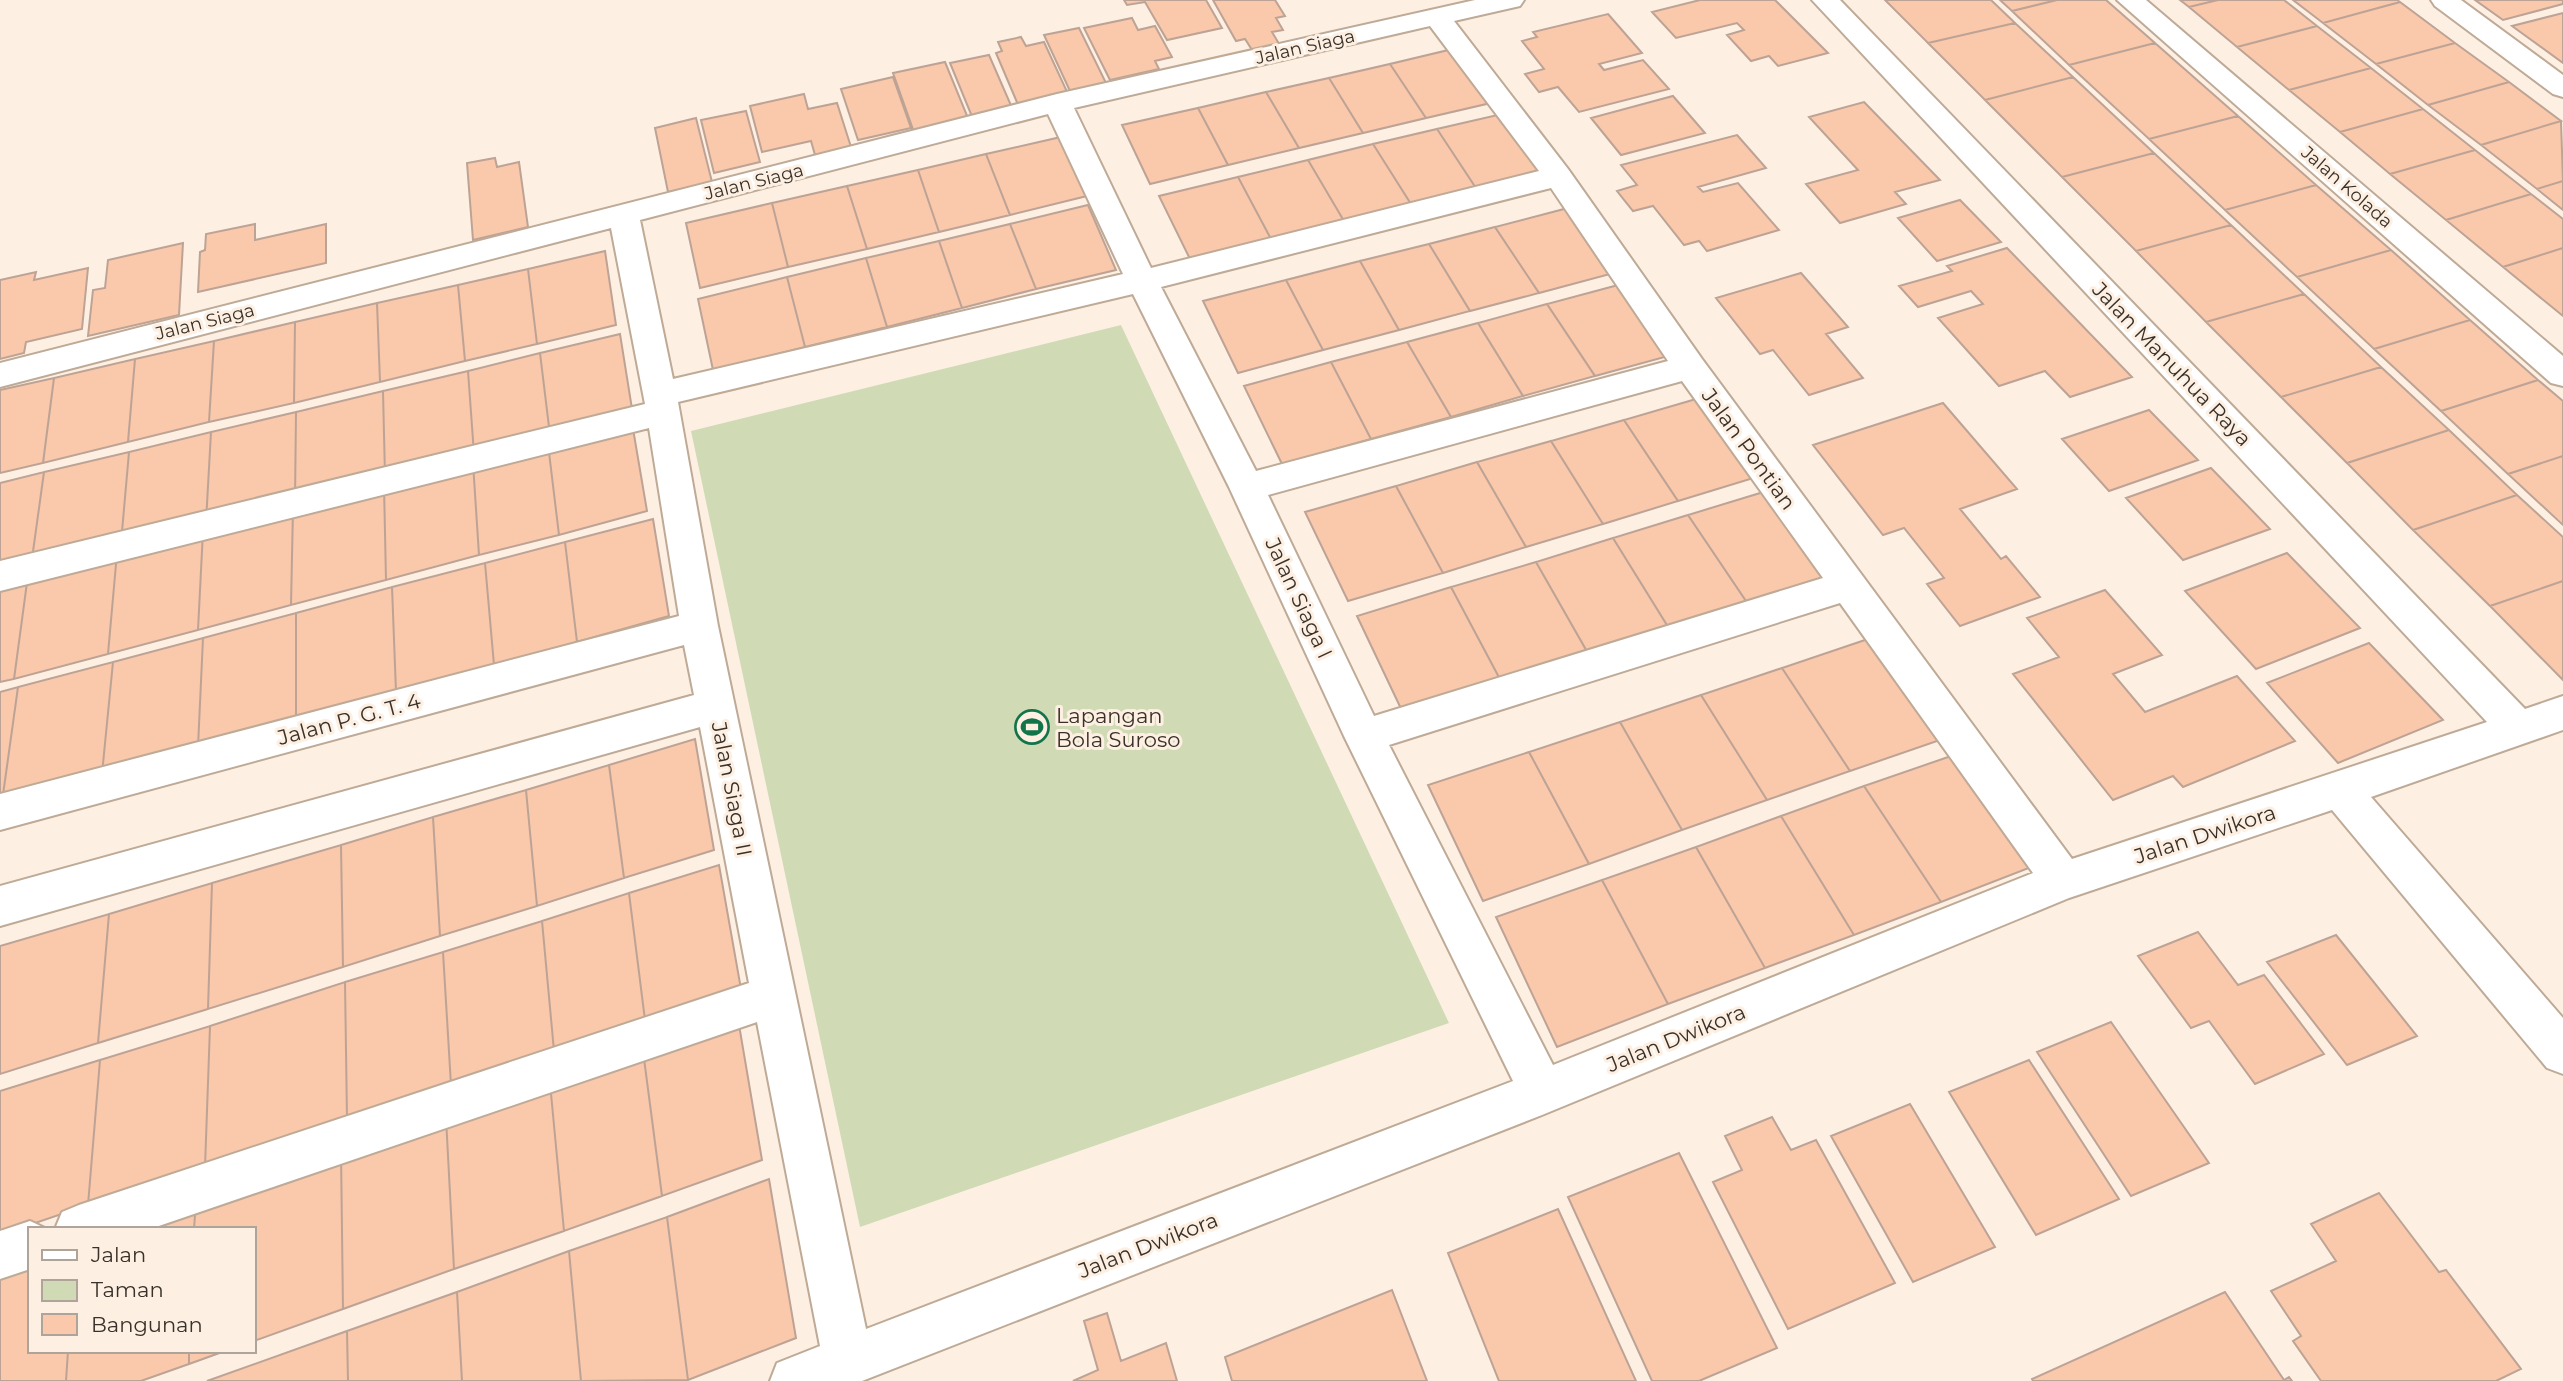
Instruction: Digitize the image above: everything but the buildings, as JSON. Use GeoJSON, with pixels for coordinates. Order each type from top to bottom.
{"type":"FeatureCollection","features":[{"type":"Feature","properties":{"kind":"street","name":"Jalan Manuhua Raya"},"geometry":{"type":"LineString","coordinates":[[1825,0],[2519,729]]}},
{"type":"Feature","properties":{"kind":"street","name":"Jalan Kolada"},"geometry":{"type":"LineString","coordinates":[[2130,0],[2563,374]]}},
{"type":"Feature","properties":{"kind":"street"},"geometry":{"type":"LineString","coordinates":[[2444,0],[2563,88]]}},
{"type":"Feature","properties":{"kind":"street","name":"Jalan Siaga"},"geometry":{"type":"LineString","coordinates":[[0,375],[1057,103],[1495,1]]}},
{"type":"Feature","properties":{"kind":"street","name":"Jalan Pontian"},"geometry":{"type":"LineString","coordinates":[[1437,16],[1559,176],[1690,367],[2063,881]]}},
{"type":"Feature","properties":{"kind":"street","name":"Jalan Siaga I"},"geometry":{"type":"LineString","coordinates":[[1057,103],[1142,281],[1247,487],[1364,737],[1542,1091]]}},
{"type":"Feature","properties":{"kind":"street"},"geometry":{"type":"LineString","coordinates":[[0,576],[662,403],[1559,176]]}},
{"type":"Feature","properties":{"kind":"street","name":"Jalan Siaga II"},"geometry":{"type":"LineString","coordinates":[[624,215],[662,403],[699,626],[848,1362]]}},
{"type":"Feature","properties":{"kind":"street"},"geometry":{"type":"LineString","coordinates":[[1247,487],[1690,367]]}},
{"type":"Feature","properties":{"kind":"street"},"geometry":{"type":"LineString","coordinates":[[1364,737],[1847,586]]}},
{"type":"Feature","properties":{"kind":"street","name":"Jalan P. G. T. 4"},"geometry":{"type":"LineString","coordinates":[[0,812],[699,626]]}},
{"type":"Feature","properties":{"kind":"street"},"geometry":{"type":"LineString","coordinates":[[0,906],[715,706]]}},
{"type":"Feature","properties":{"kind":"street","name":"Jalan Dwikora"},"geometry":{"type":"LineString","coordinates":[[795,1381],[1542,1091],[2063,881],[2563,713]]}},
{"type":"Feature","properties":{"kind":"street"},"geometry":{"type":"LineString","coordinates":[[2340,790],[2563,1052]]}},
{"type":"Feature","properties":{"kind":"street"},"geometry":{"type":"LineString","coordinates":[[85,1227],[773,996]]}},
{"type":"Feature","properties":{"kind":"street"},"geometry":{"type":"LineString","coordinates":[[0,1255],[28,1246]]}},
{"type":"Feature","properties":{"kind":"green space","name":"Lapangan Bola Suroso"},"geometry":{"type":"Polygon","coordinates":[[[1121,325],[1449,1023],[860,1227],[691,431],[1121,325]]]}},
{"type":"Feature","properties":{"kind":"place","name":"Lapangan Bola Suroso"},"geometry":{"type":"Point","coordinates":[1032,727]}}]}
